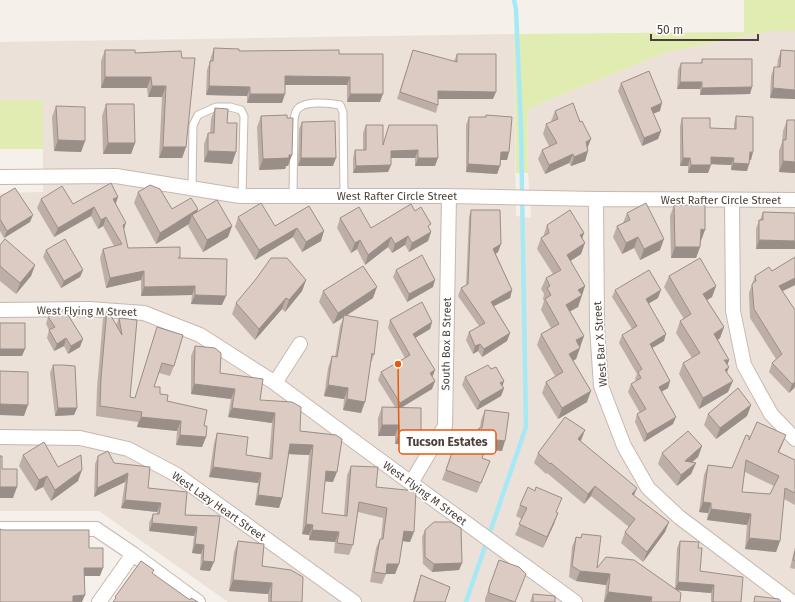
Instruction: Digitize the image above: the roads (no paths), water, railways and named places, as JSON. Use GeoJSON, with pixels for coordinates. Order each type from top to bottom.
{"type":"FeatureCollection","features":[{"type":"Feature","properties":{"kind":"street","name":"West Rafter Circle Street"},"geometry":{"type":"LineString","coordinates":[[0,177],[116,176],[242,196],[449,196],[596,199],[795,200]]}},
{"type":"Feature","properties":{"kind":"street","name":"South Box B Street"},"geometry":{"type":"LineString","coordinates":[[411,483],[445,426],[449,196]]}},
{"type":"Feature","properties":{"kind":"street","name":"West Bar X Street"},"geometry":{"type":"LineString","coordinates":[[596,199],[597,327],[601,386],[624,446],[648,488],[679,517],[792,602]]}},
{"type":"Feature","properties":{"kind":"street"},"geometry":{"type":"LineString","coordinates":[[732,200],[733,311],[744,365],[772,414],[795,439]]}},
{"type":"Feature","properties":{"kind":"street","name":"West Flying M Street"},"geometry":{"type":"LineString","coordinates":[[0,310],[89,309],[144,313],[200,335],[275,383],[575,602]]}},
{"type":"Feature","properties":{"kind":"street"},"geometry":{"type":"LineString","coordinates":[[275,383],[300,344]]}},
{"type":"Feature","properties":{"kind":"street","name":"West Lazy Heart Street"},"geometry":{"type":"LineString","coordinates":[[0,437],[80,438],[128,449],[177,475],[354,602]]}},
{"type":"Feature","properties":{"kind":"street"},"geometry":{"type":"LineString","coordinates":[[0,529],[96,529],[133,554],[198,602]]}},
{"type":"Feature","properties":{"kind":"street"},"geometry":{"type":"LineString","coordinates":[[99,602],[133,554]]}},
{"type":"Feature","properties":{"kind":"lane"},"geometry":{"type":"LineString","coordinates":[[292,196],[294,119],[297,110],[300,107],[313,103],[331,103],[340,105],[343,112],[344,196]]}},
{"type":"Feature","properties":{"kind":"lane"},"geometry":{"type":"LineString","coordinates":[[192,188],[193,125],[198,115],[208,110],[216,107],[230,107],[241,110],[244,116],[242,196]]}},
{"type":"Feature","properties":{"kind":"waterway"},"geometry":{"type":"LineString","coordinates":[[466,602],[526,427],[521,129],[516,9],[514,0]]}},
{"type":"Feature","properties":{"kind":"place","name":"Tucson Estates"},"geometry":{"type":"Point","coordinates":[398,364]}}]}
